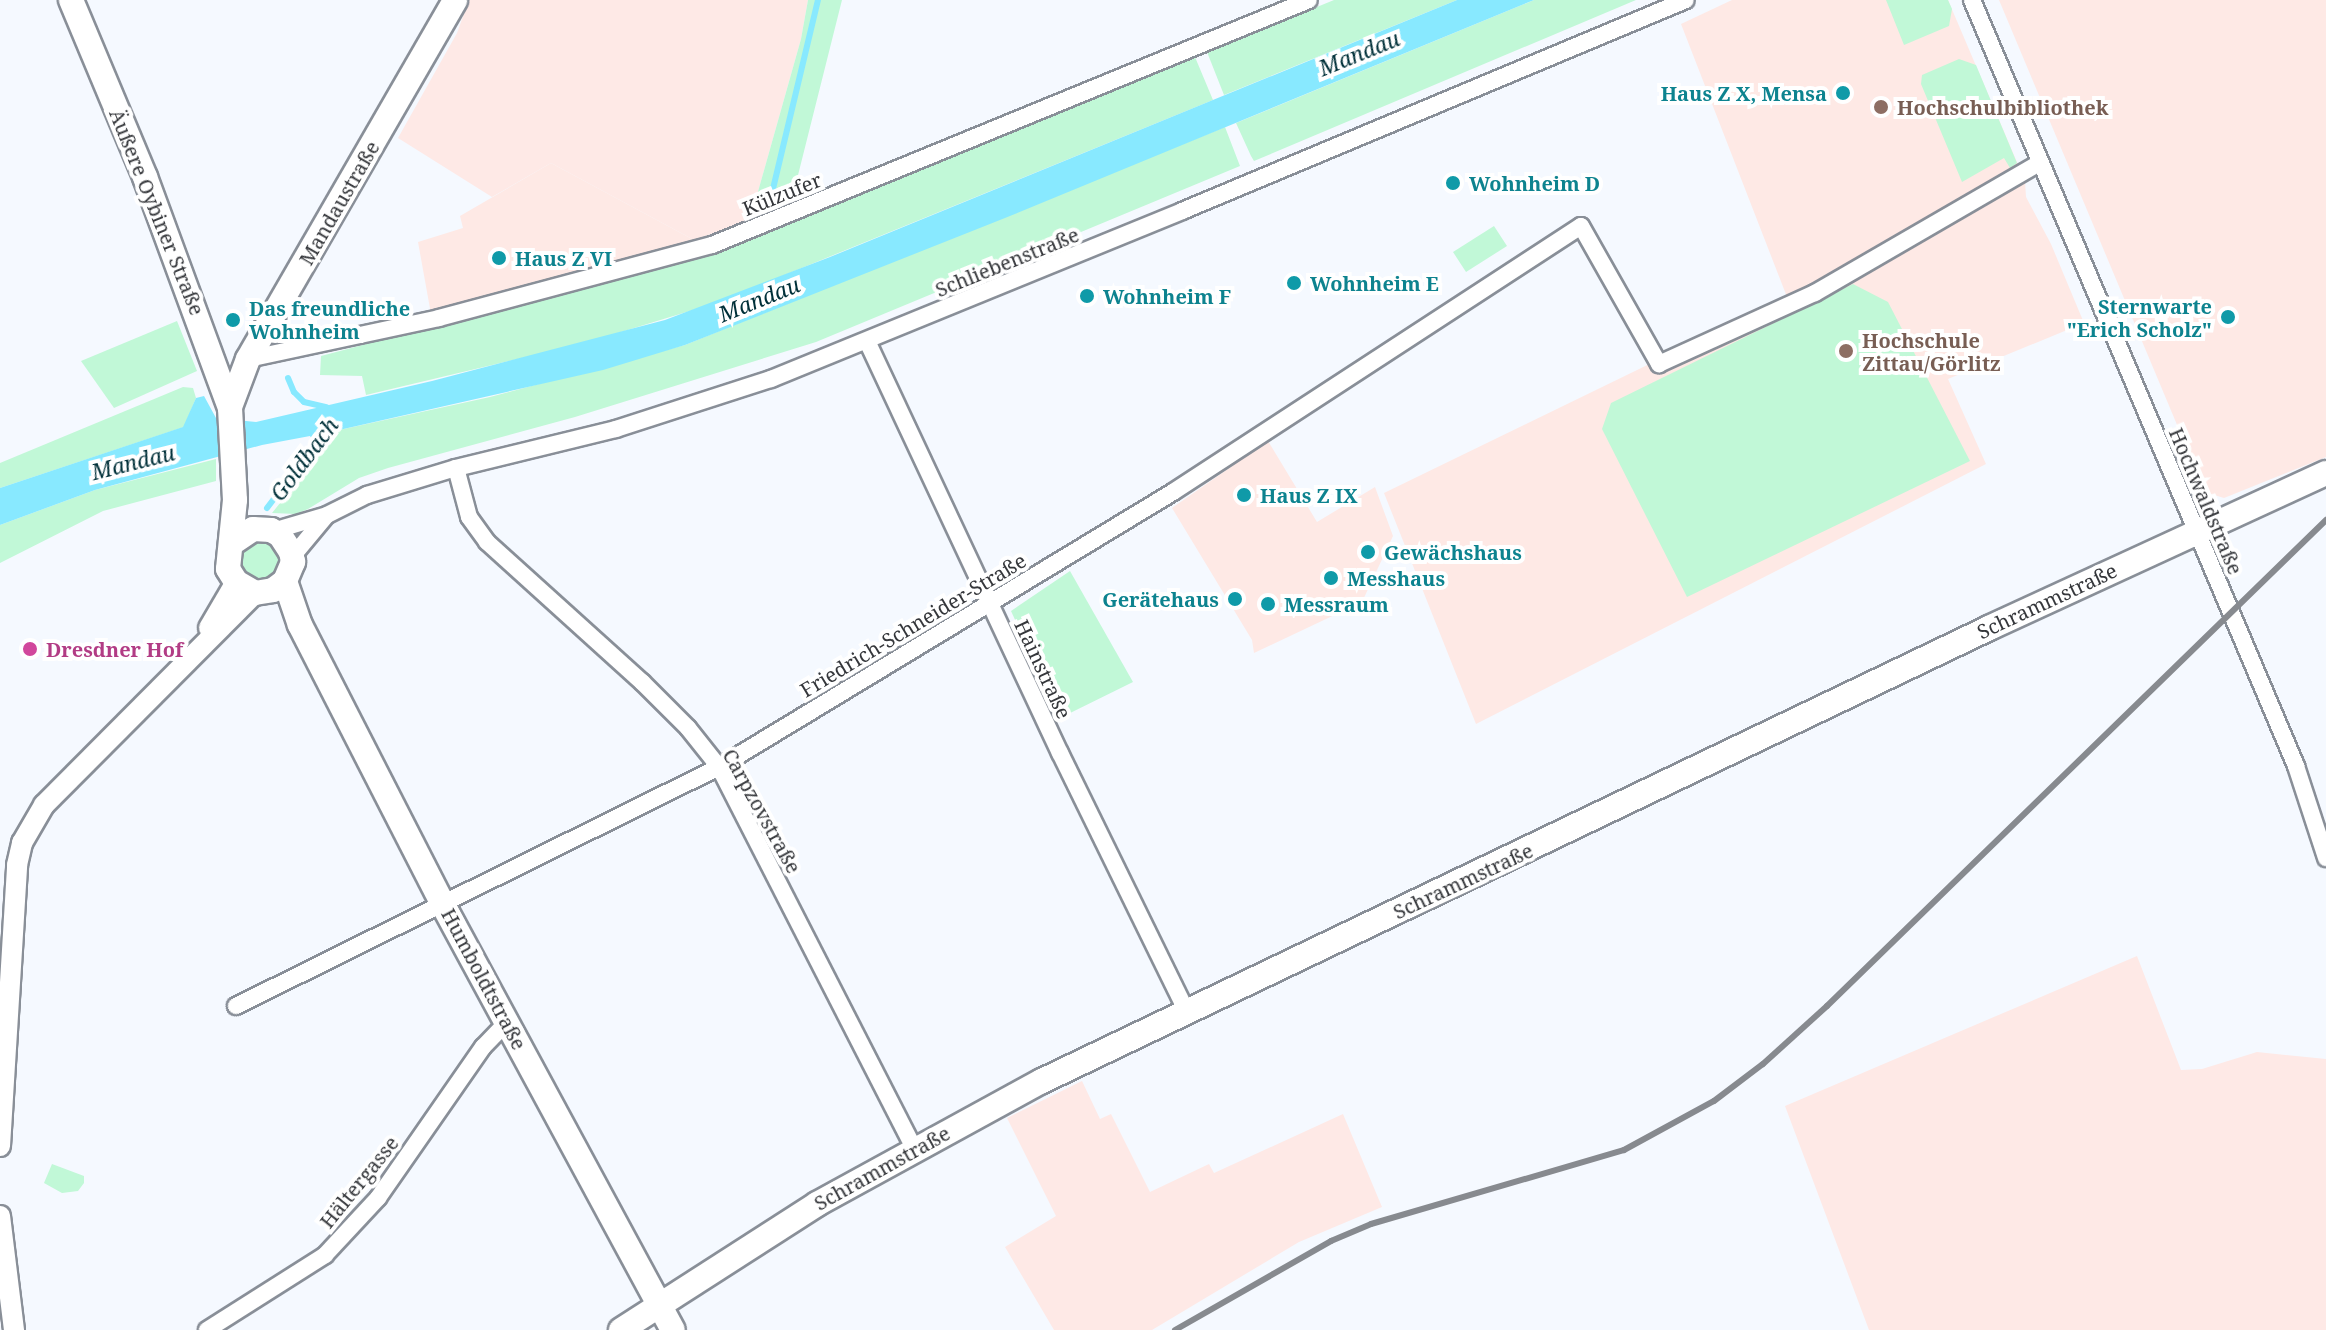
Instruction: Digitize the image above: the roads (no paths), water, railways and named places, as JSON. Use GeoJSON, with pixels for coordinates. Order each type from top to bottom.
{"type":"FeatureCollection","features":[{"type":"Feature","properties":{"kind":"main road","name":"Äußere Oybiner Straße"},"geometry":{"type":"LineString","coordinates":[[71,0],[145,177],[236,372]]}},
{"type":"Feature","properties":{"kind":"main road","name":"Mandaustraße"},"geometry":{"type":"LineString","coordinates":[[232,543],[235,500],[231,418],[236,372],[455,0]]}},
{"type":"Feature","properties":{"kind":"main road","name":"Schrammstraße"},"geometry":{"type":"LineString","coordinates":[[621,1330],[772,1231],[914,1148],[1042,1081],[1944,649],[2326,473]]}},
{"type":"Feature","properties":{"kind":"main road"},"geometry":{"type":"LineString","coordinates":[[235,500],[267,529],[287,542],[292,557],[260,587],[227,561],[232,543],[246,531],[267,529]]}},
{"type":"Feature","properties":{"kind":"main road","name":"Humboldtstraße"},"geometry":{"type":"LineString","coordinates":[[260,587],[300,625],[442,903],[673,1330]]}},
{"type":"Feature","properties":{"kind":"street","name":"Külzufer"},"geometry":{"type":"LineString","coordinates":[[236,372],[712,245],[1309,0]]}},
{"type":"Feature","properties":{"kind":"street","name":"Schliebenstraße"},"geometry":{"type":"LineString","coordinates":[[267,529],[327,515],[367,495],[456,468],[616,429],[727,394],[867,341],[1686,0]]}},
{"type":"Feature","properties":{"kind":"street","name":"Hochwaldstraße"},"geometry":{"type":"LineString","coordinates":[[1972,0],[2296,766],[2326,858]]}},
{"type":"Feature","properties":{"kind":"street","name":"Friedrich-Schneider-Straße"},"geometry":{"type":"LineString","coordinates":[[236,1006],[719,767],[1173,492],[1581,226],[1659,364],[1815,293],[2039,163]]}},
{"type":"Feature","properties":{"kind":"street","name":"Hainstraße"},"geometry":{"type":"LineString","coordinates":[[867,341],[1187,1012]]}},
{"type":"Feature","properties":{"kind":"street","name":"Carpzovstraße"},"geometry":{"type":"LineString","coordinates":[[456,468],[469,517],[487,542],[642,682],[688,728],[719,767],[914,1148]]}},
{"type":"Feature","properties":{"kind":"street","name":"Schliebenstraße"},"geometry":{"type":"LineString","coordinates":[[292,557],[327,515]]}},
{"type":"Feature","properties":{"kind":"street"},"geometry":{"type":"LineString","coordinates":[[0,1146],[17,865],[22,843],[44,805],[260,587]]}},
{"type":"Feature","properties":{"kind":"street","name":"Hältergasse"},"geometry":{"type":"LineString","coordinates":[[207,1330],[325,1255],[378,1198],[483,1047],[507,1022]]}},
{"type":"Feature","properties":{"kind":"street"},"geometry":{"type":"LineString","coordinates":[[0,1216],[14,1330]]}},
{"type":"Feature","properties":{"kind":"water","name":"Mandau"},"geometry":{"type":"Polygon","coordinates":[[[1457,0],[1534,0],[1005,218],[685,345],[603,370],[339,430],[318,448],[310,436],[262,445],[95,490],[0,525],[0,488],[183,427],[196,398],[204,396],[216,418],[256,422],[432,381],[665,320],[830,257],[1457,0]]]}},
{"type":"Feature","properties":{"kind":"waterway"},"geometry":{"type":"LineString","coordinates":[[772,193],[818,0]]}},
{"type":"Feature","properties":{"kind":"waterway"},"geometry":{"type":"LineString","coordinates":[[288,378],[294,392],[304,402],[326,407]]}},
{"type":"Feature","properties":{"kind":"waterway","name":"Goldbach"},"geometry":{"type":"LineString","coordinates":[[267,508],[318,441]]}},
{"type":"Feature","properties":{"kind":"railway"},"geometry":{"type":"LineString","coordinates":[[1175,1330],[1331,1241],[1371,1224],[1624,1150],[1714,1101],[1763,1064],[1827,1006],[2326,520]]}},
{"type":"Feature","properties":{"kind":"place","name":"Haus Z X, Mensa"},"geometry":{"type":"Point","coordinates":[1843,93]}},
{"type":"Feature","properties":{"kind":"place","name":"Hochschulbibliothek"},"geometry":{"type":"Point","coordinates":[1881,107]}},
{"type":"Feature","properties":{"kind":"place","name":"Wohnheim D"},"geometry":{"type":"Point","coordinates":[1453,183]}},
{"type":"Feature","properties":{"kind":"place","name":"Haus Z VI"},"geometry":{"type":"Point","coordinates":[499,258]}},
{"type":"Feature","properties":{"kind":"place","name":"Wohnheim E"},"geometry":{"type":"Point","coordinates":[1294,283]}},
{"type":"Feature","properties":{"kind":"place","name":"Wohnheim F"},"geometry":{"type":"Point","coordinates":[1087,296]}},
{"type":"Feature","properties":{"kind":"place","name":"Sternwarte \"Erich Scholz\""},"geometry":{"type":"Point","coordinates":[2228,317]}},
{"type":"Feature","properties":{"kind":"place","name":"Das freundliche Wohnheim"},"geometry":{"type":"Point","coordinates":[233,320]}},
{"type":"Feature","properties":{"kind":"place","name":"Hochschule Zittau/Görlitz"},"geometry":{"type":"Point","coordinates":[1846,351]}},
{"type":"Feature","properties":{"kind":"place","name":"Haus Z IX"},"geometry":{"type":"Point","coordinates":[1244,495]}},
{"type":"Feature","properties":{"kind":"place","name":"Gewächshaus"},"geometry":{"type":"Point","coordinates":[1368,552]}},
{"type":"Feature","properties":{"kind":"place","name":"Messhaus"},"geometry":{"type":"Point","coordinates":[1331,578]}},
{"type":"Feature","properties":{"kind":"place","name":"Gerätehaus"},"geometry":{"type":"Point","coordinates":[1235,599]}},
{"type":"Feature","properties":{"kind":"place","name":"Messraum"},"geometry":{"type":"Point","coordinates":[1268,604]}},
{"type":"Feature","properties":{"kind":"place","name":"Dresdner Hof"},"geometry":{"type":"Point","coordinates":[30,649]}}]}
